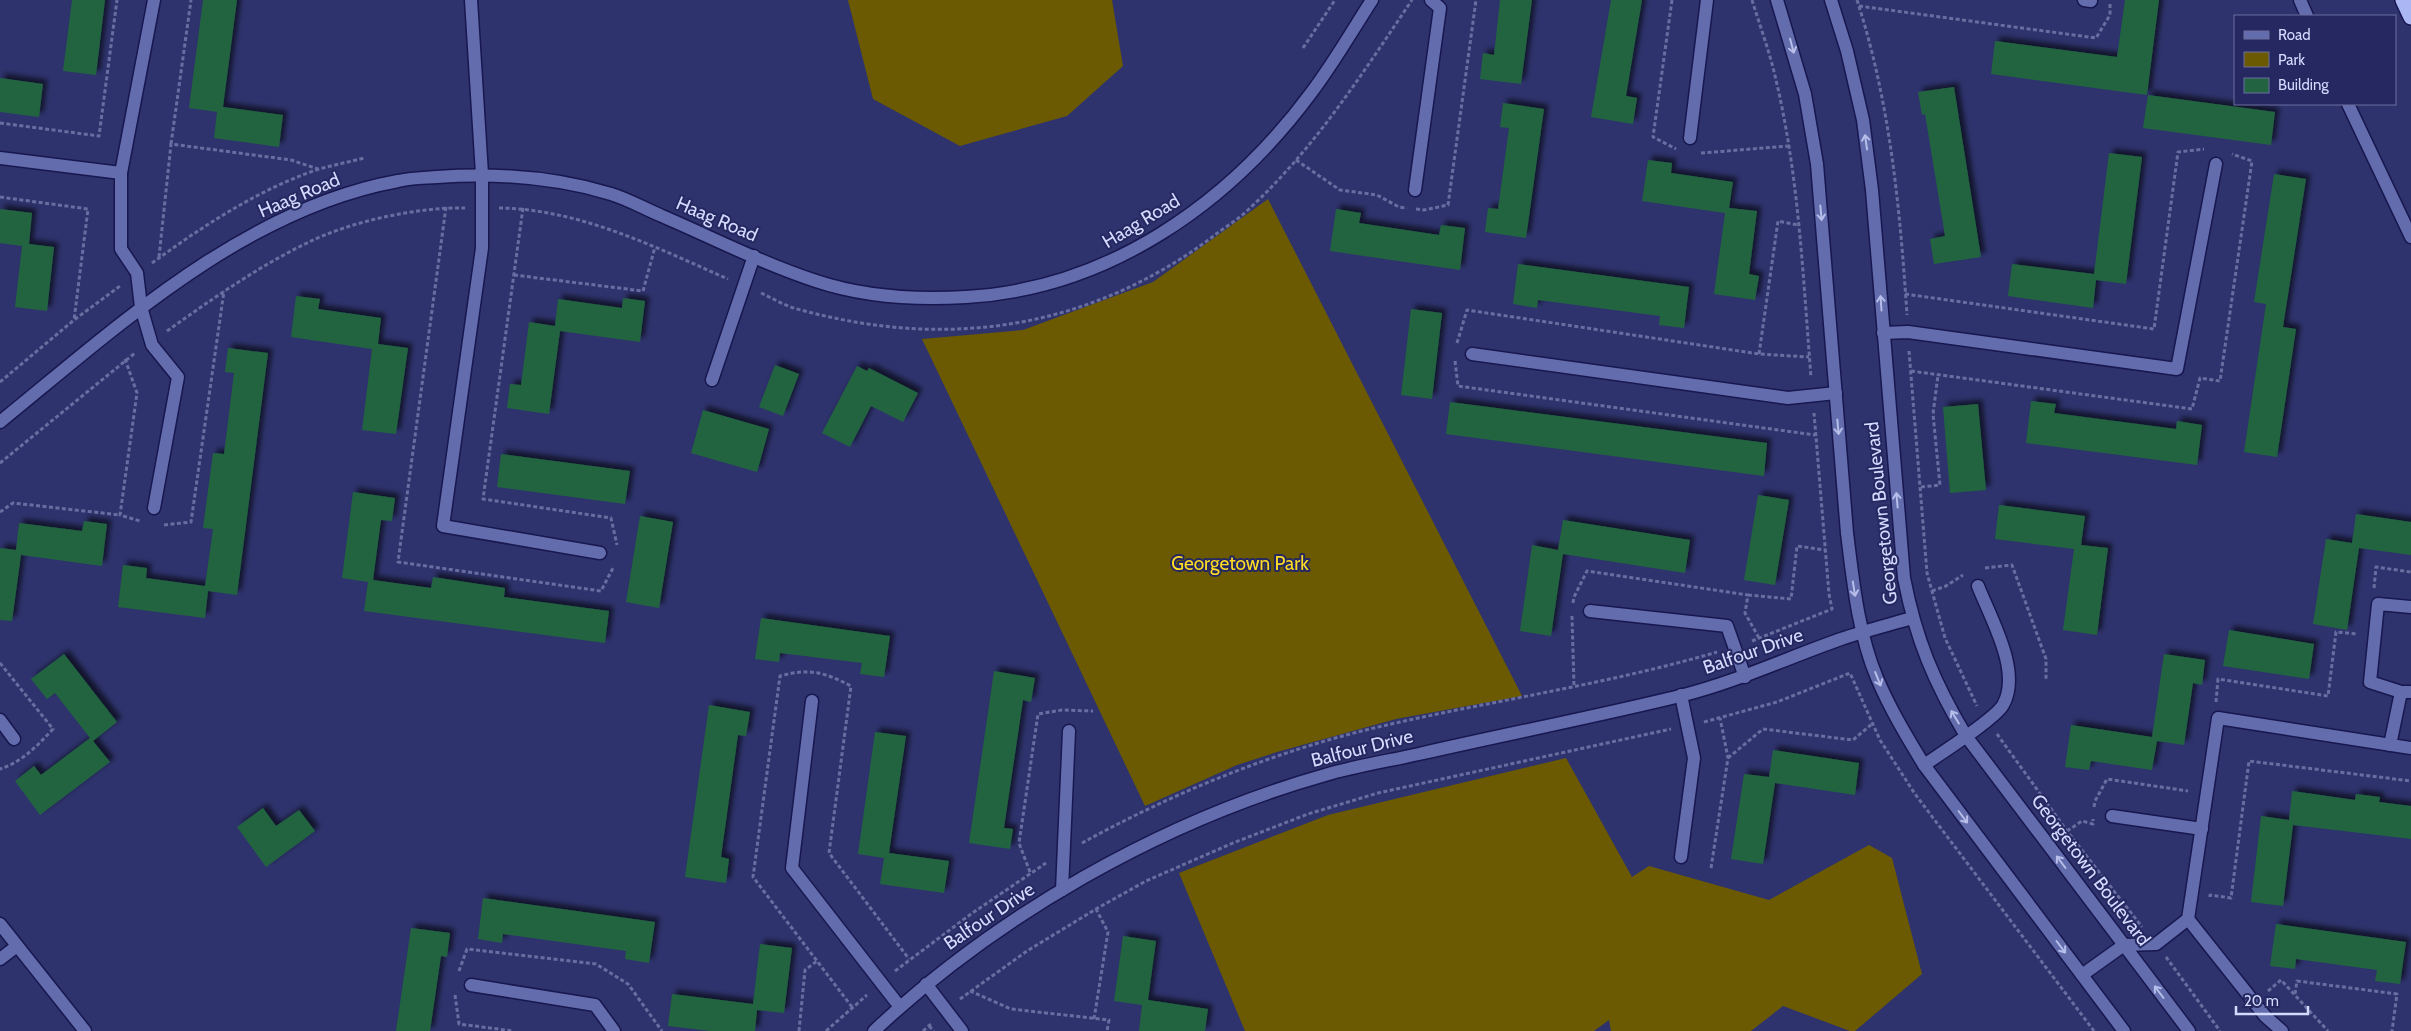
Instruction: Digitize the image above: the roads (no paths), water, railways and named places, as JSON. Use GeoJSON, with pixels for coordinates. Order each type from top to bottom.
{"type":"FeatureCollection","features":[{"type":"Feature","properties":{"kind":"highway"},"geometry":{"type":"LineString","coordinates":[[2403,0],[2411,16]]}},
{"type":"Feature","properties":{"kind":"street"},"geometry":{"type":"LineString","coordinates":[[154,0],[121,173],[120,249],[137,273],[141,307],[152,344],[178,377],[154,508]]}},
{"type":"Feature","properties":{"kind":"street"},"geometry":{"type":"LineString","coordinates":[[471,0],[482,174],[482,248],[442,526],[600,553]]}},
{"type":"Feature","properties":{"kind":"street","name":"Haag Road"},"geometry":{"type":"LineString","coordinates":[[0,422],[141,307],[215,257],[271,225],[337,196],[400,180],[482,174],[557,181],[613,194],[754,256],[827,284],[881,296],[940,299],[1003,295],[1064,280],[1122,258],[1170,229],[1221,191],[1266,146],[1310,94],[1372,0]]}},
{"type":"Feature","properties":{"kind":"street"},"geometry":{"type":"LineString","coordinates":[[1415,190],[1440,8],[1432,0]]}},
{"type":"Feature","properties":{"kind":"street"},"geometry":{"type":"LineString","coordinates":[[1690,138],[1707,0]]}},
{"type":"Feature","properties":{"kind":"street","name":"Georgetown Boulevard"},"geometry":{"type":"LineString","coordinates":[[1777,0],[1805,94],[1817,164],[1847,533],[1854,588],[1863,633],[1876,677],[1898,723],[1924,765],[2124,1031]]}},
{"type":"Feature","properties":{"kind":"street","name":"Georgetown Boulevard"},"geometry":{"type":"LineString","coordinates":[[1832,0],[1847,51],[1863,120],[1872,190],[1904,578],[1912,618],[1925,658],[1943,698],[1966,736],[2189,1031]]}},
{"type":"Feature","properties":{"kind":"street"},"geometry":{"type":"LineString","coordinates":[[2300,0],[2307,15]]}},
{"type":"Feature","properties":{"kind":"street"},"geometry":{"type":"LineString","coordinates":[[2348,105],[2411,237]]}},
{"type":"Feature","properties":{"kind":"street"},"geometry":{"type":"LineString","coordinates":[[0,158],[121,173]]}},
{"type":"Feature","properties":{"kind":"street"},"geometry":{"type":"LineString","coordinates":[[1883,333],[1908,332],[2177,369],[2216,164]]}},
{"type":"Feature","properties":{"kind":"street"},"geometry":{"type":"LineString","coordinates":[[712,380],[754,256]]}},
{"type":"Feature","properties":{"kind":"street"},"geometry":{"type":"LineString","coordinates":[[1472,354],[1788,398],[1836,393]]}},
{"type":"Feature","properties":{"kind":"street"},"geometry":{"type":"LineString","coordinates":[[1924,765],[1966,736],[2002,706],[2010,686],[2008,664],[1978,586]]}},
{"type":"Feature","properties":{"kind":"street"},"geometry":{"type":"LineString","coordinates":[[2390,745],[2406,692],[2370,682],[2378,604],[2411,607]]}},
{"type":"Feature","properties":{"kind":"street"},"geometry":{"type":"LineString","coordinates":[[1590,611],[1727,626],[1745,677]]}},
{"type":"Feature","properties":{"kind":"street","name":"Balfour Drive"},"geometry":{"type":"LineString","coordinates":[[874,1031],[926,984],[993,934],[1062,890],[1162,838],[1240,803],[1326,774],[1681,695],[1745,677],[1863,633],[1912,618]]}},
{"type":"Feature","properties":{"kind":"street"},"geometry":{"type":"LineString","coordinates":[[1681,695],[1694,758],[1682,857]]}},
{"type":"Feature","properties":{"kind":"street"},"geometry":{"type":"LineString","coordinates":[[812,701],[792,868],[900,1006]]}},
{"type":"Feature","properties":{"kind":"street"},"geometry":{"type":"LineString","coordinates":[[2082,975],[2124,945],[2156,944],[2188,919],[2218,718],[2411,748]]}},
{"type":"Feature","properties":{"kind":"street"},"geometry":{"type":"LineString","coordinates":[[0,720],[14,739]]}},
{"type":"Feature","properties":{"kind":"street"},"geometry":{"type":"LineString","coordinates":[[1062,890],[1069,732]]}},
{"type":"Feature","properties":{"kind":"street"},"geometry":{"type":"LineString","coordinates":[[2112,816],[2202,829]]}},
{"type":"Feature","properties":{"kind":"street"},"geometry":{"type":"LineString","coordinates":[[2188,919],[2265,1016],[2282,1031]]}},
{"type":"Feature","properties":{"kind":"street"},"geometry":{"type":"LineString","coordinates":[[0,924],[85,1031]]}},
{"type":"Feature","properties":{"kind":"street"},"geometry":{"type":"LineString","coordinates":[[0,959],[17,946]]}},
{"type":"Feature","properties":{"kind":"street"},"geometry":{"type":"LineString","coordinates":[[926,984],[962,1031]]}},
{"type":"Feature","properties":{"kind":"street"},"geometry":{"type":"LineString","coordinates":[[471,985],[595,1005],[614,1031]]}},
{"type":"Feature","properties":{"kind":"park label","name":"Georgetown Park"},"geometry":{"type":"Point","coordinates":[1240,563]}}]}
